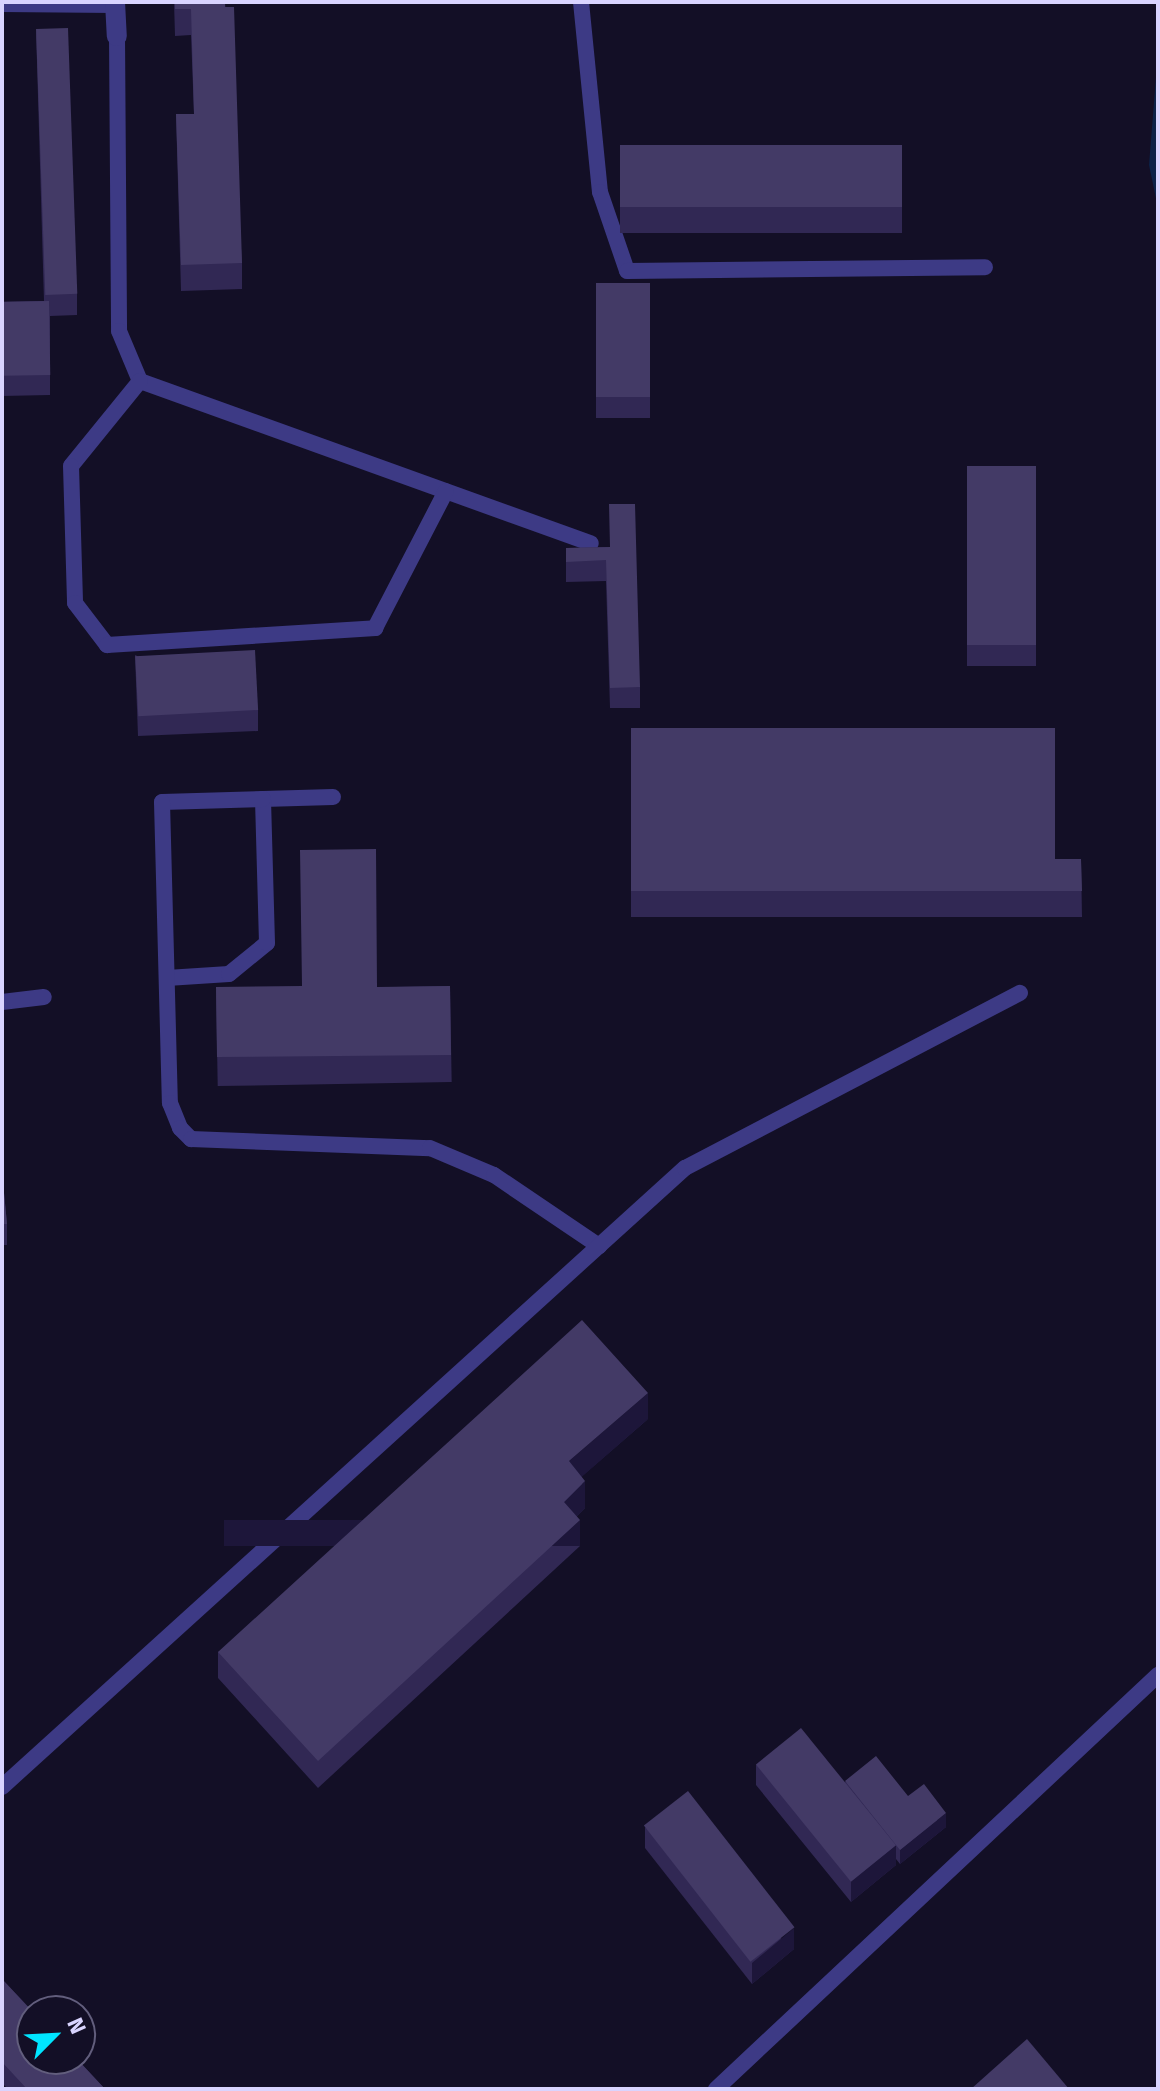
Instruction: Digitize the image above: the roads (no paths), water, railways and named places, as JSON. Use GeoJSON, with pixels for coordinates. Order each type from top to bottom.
{"type":"FeatureCollection","features":[{"type":"Feature","properties":{"kind":"street"},"geometry":{"type":"LineString","coordinates":[[115,3],[117,36]]}},
{"type":"Feature","properties":{"kind":"lane"},"geometry":{"type":"LineString","coordinates":[[581,2],[600,192],[627,271],[985,267]]}},
{"type":"Feature","properties":{"kind":"lane"},"geometry":{"type":"LineString","coordinates":[[2,4],[115,3]]}},
{"type":"Feature","properties":{"kind":"lane"},"geometry":{"type":"LineString","coordinates":[[117,36],[119,331],[140,381],[591,543]]}},
{"type":"Feature","properties":{"kind":"lane"},"geometry":{"type":"LineString","coordinates":[[140,381],[71,466],[75,603],[107,645],[375,628],[446,491]]}},
{"type":"Feature","properties":{"kind":"lane"},"geometry":{"type":"LineString","coordinates":[[333,797],[162,802],[170,1103],[191,1139],[430,1148],[494,1175],[599,1246]]}},
{"type":"Feature","properties":{"kind":"lane"},"geometry":{"type":"LineString","coordinates":[[167,978],[229,974],[267,943],[263,799]]}},
{"type":"Feature","properties":{"kind":"lane"},"geometry":{"type":"LineString","coordinates":[[2,1787],[685,1168],[1020,993]]}},
{"type":"Feature","properties":{"kind":"lane"},"geometry":{"type":"LineString","coordinates":[[2,1002],[44,997]]}},
{"type":"Feature","properties":{"kind":"lane"},"geometry":{"type":"LineString","coordinates":[[716,2089],[1158,1675]]}},
{"type":"Feature","properties":{"kind":"water"},"geometry":{"type":"Polygon","coordinates":[[[1158,52],[1158,208],[1149,165],[1158,52]]]}}]}
